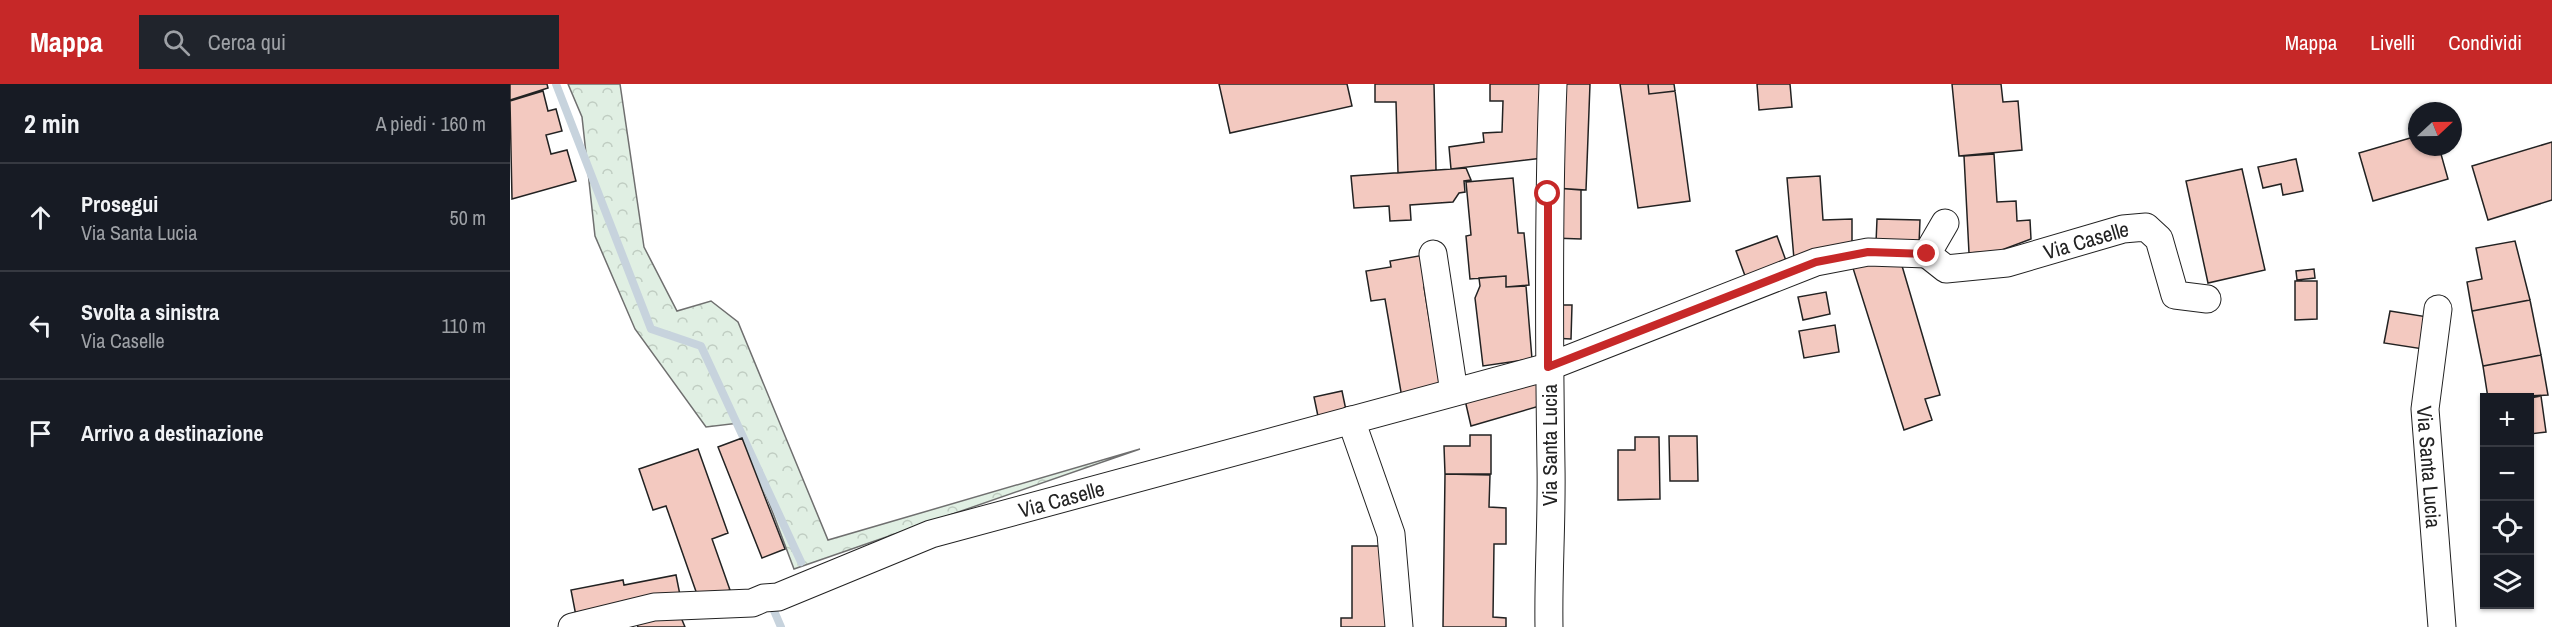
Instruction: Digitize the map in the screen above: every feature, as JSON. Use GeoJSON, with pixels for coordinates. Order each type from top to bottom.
{"type":"FeatureCollection","features":[{"type":"Feature","properties":{"kind":"street","name":"Via Santa Lucia"},"geometry":{"type":"LineString","coordinates":[[1549,627],[1547,570],[1551,470],[1548,367],[1548,194],[1554,84]]}},
{"type":"Feature","properties":{"kind":"street"},"geometry":{"type":"LineString","coordinates":[[1927,254],[1946,223]]}},
{"type":"Feature","properties":{"kind":"street","name":"Via Caselle"},"geometry":{"type":"LineString","coordinates":[[572,627],[654,607],[752,603],[764,598],[778,597],[931,534],[1548,367],[1816,262],[1868,252],[1927,254],[1946,269],[2007,263],[2123,228],[2146,227],[2159,239],[2175,295],[2207,299]]}},
{"type":"Feature","properties":{"kind":"street"},"geometry":{"type":"LineString","coordinates":[[1433,254],[1454,392]]}},
{"type":"Feature","properties":{"kind":"street","name":"Via Santa Lucia"},"geometry":{"type":"LineString","coordinates":[[2438,309],[2425,409],[2442,627]]}},
{"type":"Feature","properties":{"kind":"street"},"geometry":{"type":"LineString","coordinates":[[1352,420],[1391,534],[1399,627]]}},
{"type":"Feature","properties":{"kind":"green space"},"geometry":{"type":"Polygon","coordinates":[[[568,84],[620,84],[644,247],[677,311],[711,301],[738,322],[828,540],[1140,449],[794,569],[739,423],[706,427],[635,329],[595,236],[582,117],[568,84]]]}},
{"type":"Feature","properties":{"kind":"building"},"geometry":{"type":"Polygon","coordinates":[[[510,84],[547,84],[548,88],[510,100],[510,84]]]}},
{"type":"Feature","properties":{"kind":"building"},"geometry":{"type":"Polygon","coordinates":[[[1219,84],[1347,84],[1352,106],[1230,133],[1219,84]]]}},
{"type":"Feature","properties":{"kind":"building"},"geometry":{"type":"Polygon","coordinates":[[[1375,84],[1434,84],[1436,170],[1398,173],[1396,102],[1375,102],[1375,84]]]}},
{"type":"Feature","properties":{"kind":"building"},"geometry":{"type":"Polygon","coordinates":[[[1490,84],[1545,84],[1543,158],[1451,169],[1449,147],[1484,142],[1483,133],[1502,132],[1503,101],[1490,101],[1490,84]]]}},
{"type":"Feature","properties":{"kind":"building"},"geometry":{"type":"Polygon","coordinates":[[[1560,84],[1590,84],[1586,190],[1555,188],[1560,84]]]}},
{"type":"Feature","properties":{"kind":"building"},"geometry":{"type":"Polygon","coordinates":[[[1620,84],[1648,84],[1649,94],[1675,91],[1690,201],[1638,208],[1620,84]]]}},
{"type":"Feature","properties":{"kind":"building"},"geometry":{"type":"Polygon","coordinates":[[[1648,84],[1674,84],[1675,91],[1649,94],[1648,84]]]}},
{"type":"Feature","properties":{"kind":"building"},"geometry":{"type":"Polygon","coordinates":[[[1757,84],[1790,84],[1792,107],[1759,110],[1757,84]]]}},
{"type":"Feature","properties":{"kind":"building"},"geometry":{"type":"Polygon","coordinates":[[[1952,84],[2001,84],[2003,102],[2018,101],[2022,150],[1959,156],[1952,84]]]}},
{"type":"Feature","properties":{"kind":"building"},"geometry":{"type":"Polygon","coordinates":[[[543,91],[548,111],[556,109],[562,131],[546,135],[551,154],[567,150],[576,181],[512,199],[510,101],[543,91]]]}},
{"type":"Feature","properties":{"kind":"building"},"geometry":{"type":"Polygon","coordinates":[[[2408,139],[2408,156],[2442,156],[2448,179],[2373,201],[2359,153],[2408,139]]]}},
{"type":"Feature","properties":{"kind":"building"},"geometry":{"type":"Polygon","coordinates":[[[2552,142],[2552,200],[2488,220],[2472,166],[2552,142]]]}},
{"type":"Feature","properties":{"kind":"building"},"geometry":{"type":"Polygon","coordinates":[[[1994,154],[1997,202],[2016,201],[2017,221],[2030,220],[2031,239],[1999,251],[1969,253],[1964,156],[1994,154]]]}},
{"type":"Feature","properties":{"kind":"building"},"geometry":{"type":"Polygon","coordinates":[[[2296,159],[2303,191],[2283,195],[2281,184],[2263,188],[2258,167],[2296,159]]]}},
{"type":"Feature","properties":{"kind":"building"},"geometry":{"type":"Polygon","coordinates":[[[1466,168],[1471,180],[1464,181],[1465,192],[1459,193],[1453,202],[1410,205],[1411,220],[1390,221],[1389,206],[1354,208],[1351,176],[1466,168]]]}},
{"type":"Feature","properties":{"kind":"building"},"geometry":{"type":"Polygon","coordinates":[[[2242,169],[2265,270],[2208,283],[2186,181],[2242,169]]]}},
{"type":"Feature","properties":{"kind":"building"},"geometry":{"type":"Polygon","coordinates":[[[1820,176],[1823,220],[1852,219],[1852,244],[1794,259],[1787,178],[1820,176]]]}},
{"type":"Feature","properties":{"kind":"building"},"geometry":{"type":"Polygon","coordinates":[[[1513,178],[1518,233],[1524,233],[1529,285],[1506,287],[1506,276],[1470,279],[1466,236],[1471,235],[1466,182],[1513,178]]]}},
{"type":"Feature","properties":{"kind":"building"},"geometry":{"type":"Polygon","coordinates":[[[1555,188],[1581,190],[1581,239],[1553,238],[1555,188]]]}},
{"type":"Feature","properties":{"kind":"building"},"geometry":{"type":"Polygon","coordinates":[[[1877,219],[1920,220],[1919,244],[1876,243],[1877,219]]]}},
{"type":"Feature","properties":{"kind":"building"},"geometry":{"type":"Polygon","coordinates":[[[1777,236],[1789,269],[1748,284],[1736,251],[1777,236]]]}},
{"type":"Feature","properties":{"kind":"building"},"geometry":{"type":"Polygon","coordinates":[[[2515,241],[2530,300],[2472,311],[2467,282],[2482,279],[2476,248],[2515,241]]]}},
{"type":"Feature","properties":{"kind":"building"},"geometry":{"type":"Polygon","coordinates":[[[1424,255],[1429,286],[1424,287],[1441,391],[1402,398],[1385,299],[1371,301],[1366,271],[1391,267],[1390,261],[1424,255]]]}},
{"type":"Feature","properties":{"kind":"building"},"geometry":{"type":"Polygon","coordinates":[[[1900,259],[1940,395],[1925,399],[1932,420],[1904,430],[1852,265],[1900,259]]]}},
{"type":"Feature","properties":{"kind":"building"},"geometry":{"type":"Polygon","coordinates":[[[2314,269],[2315,278],[2297,280],[2296,271],[2314,269]]]}},
{"type":"Feature","properties":{"kind":"building"},"geometry":{"type":"Polygon","coordinates":[[[1506,276],[1506,287],[1526,286],[1532,359],[1483,366],[1475,298],[1480,286],[1479,278],[1506,276]]]}},
{"type":"Feature","properties":{"kind":"building"},"geometry":{"type":"Polygon","coordinates":[[[2295,281],[2317,281],[2317,319],[2295,320],[2295,281]]]}},
{"type":"Feature","properties":{"kind":"building"},"geometry":{"type":"Polygon","coordinates":[[[1826,292],[1830,314],[1803,320],[1798,297],[1826,292]]]}},
{"type":"Feature","properties":{"kind":"building"},"geometry":{"type":"Polygon","coordinates":[[[2530,300],[2541,355],[2483,366],[2472,311],[2530,300]]]}},
{"type":"Feature","properties":{"kind":"building"},"geometry":{"type":"Polygon","coordinates":[[[1554,305],[1572,305],[1571,339],[1552,338],[1554,305]]]}},
{"type":"Feature","properties":{"kind":"building"},"geometry":{"type":"Polygon","coordinates":[[[2390,311],[2428,317],[2423,349],[2384,343],[2390,311]]]}},
{"type":"Feature","properties":{"kind":"building"},"geometry":{"type":"Polygon","coordinates":[[[1835,325],[1839,352],[1804,358],[1799,331],[1835,325]]]}},
{"type":"Feature","properties":{"kind":"building"},"geometry":{"type":"Polygon","coordinates":[[[2541,355],[2548,395],[2487,393],[2483,366],[2541,355]]]}},
{"type":"Feature","properties":{"kind":"building"},"geometry":{"type":"Polygon","coordinates":[[[1541,380],[1543,405],[1471,426],[1465,400],[1541,380]]]}},
{"type":"Feature","properties":{"kind":"building"},"geometry":{"type":"Polygon","coordinates":[[[1342,391],[1347,415],[1319,421],[1314,397],[1342,391]]]}},
{"type":"Feature","properties":{"kind":"building"},"geometry":{"type":"Polygon","coordinates":[[[2541,396],[2546,432],[2534,434],[2534,397],[2541,396]]]}},
{"type":"Feature","properties":{"kind":"building"},"geometry":{"type":"Polygon","coordinates":[[[1470,435],[1491,435],[1491,474],[1445,474],[1444,446],[1470,446],[1470,435]]]}},
{"type":"Feature","properties":{"kind":"building"},"geometry":{"type":"Polygon","coordinates":[[[1669,436],[1697,436],[1698,481],[1670,481],[1669,436]]]}},
{"type":"Feature","properties":{"kind":"building"},"geometry":{"type":"Polygon","coordinates":[[[1635,437],[1659,437],[1660,499],[1618,500],[1618,450],[1635,450],[1635,437]]]}},
{"type":"Feature","properties":{"kind":"building"},"geometry":{"type":"Polygon","coordinates":[[[742,438],[785,549],[762,558],[718,447],[742,438]]]}},
{"type":"Feature","properties":{"kind":"building"},"geometry":{"type":"Polygon","coordinates":[[[698,449],[728,533],[712,539],[730,590],[699,600],[666,506],[653,510],[639,469],[698,449]]]}},
{"type":"Feature","properties":{"kind":"building"},"geometry":{"type":"Polygon","coordinates":[[[1445,474],[1490,475],[1489,507],[1506,508],[1506,544],[1494,544],[1493,617],[1506,618],[1506,627],[1443,627],[1445,474]]]}},
{"type":"Feature","properties":{"kind":"building"},"geometry":{"type":"Polygon","coordinates":[[[1352,546],[1388,546],[1392,627],[1341,627],[1341,618],[1352,618],[1352,546]]]}},
{"type":"Feature","properties":{"kind":"building"},"geometry":{"type":"Polygon","coordinates":[[[676,575],[681,600],[576,616],[571,590],[623,580],[624,585],[676,575]]]}},
{"type":"Feature","properties":{"kind":"building"},"geometry":{"type":"Polygon","coordinates":[[[680,615],[685,627],[638,627],[635,619],[680,615]]]}},
{"type":"Feature","properties":{"kind":"waterway"},"geometry":{"type":"LineString","coordinates":[[556,84],[651,329],[701,346],[801,562]]}},
{"type":"Feature","properties":{"kind":"waterway"},"geometry":{"type":"LineString","coordinates":[[772,606],[781,627]]}},
{"type":"Feature","properties":{"kind":"route"},"geometry":{"type":"LineString","coordinates":[[1548,194],[1548,367],[1816,262],[1868,252],[1927,254]]}}]}
